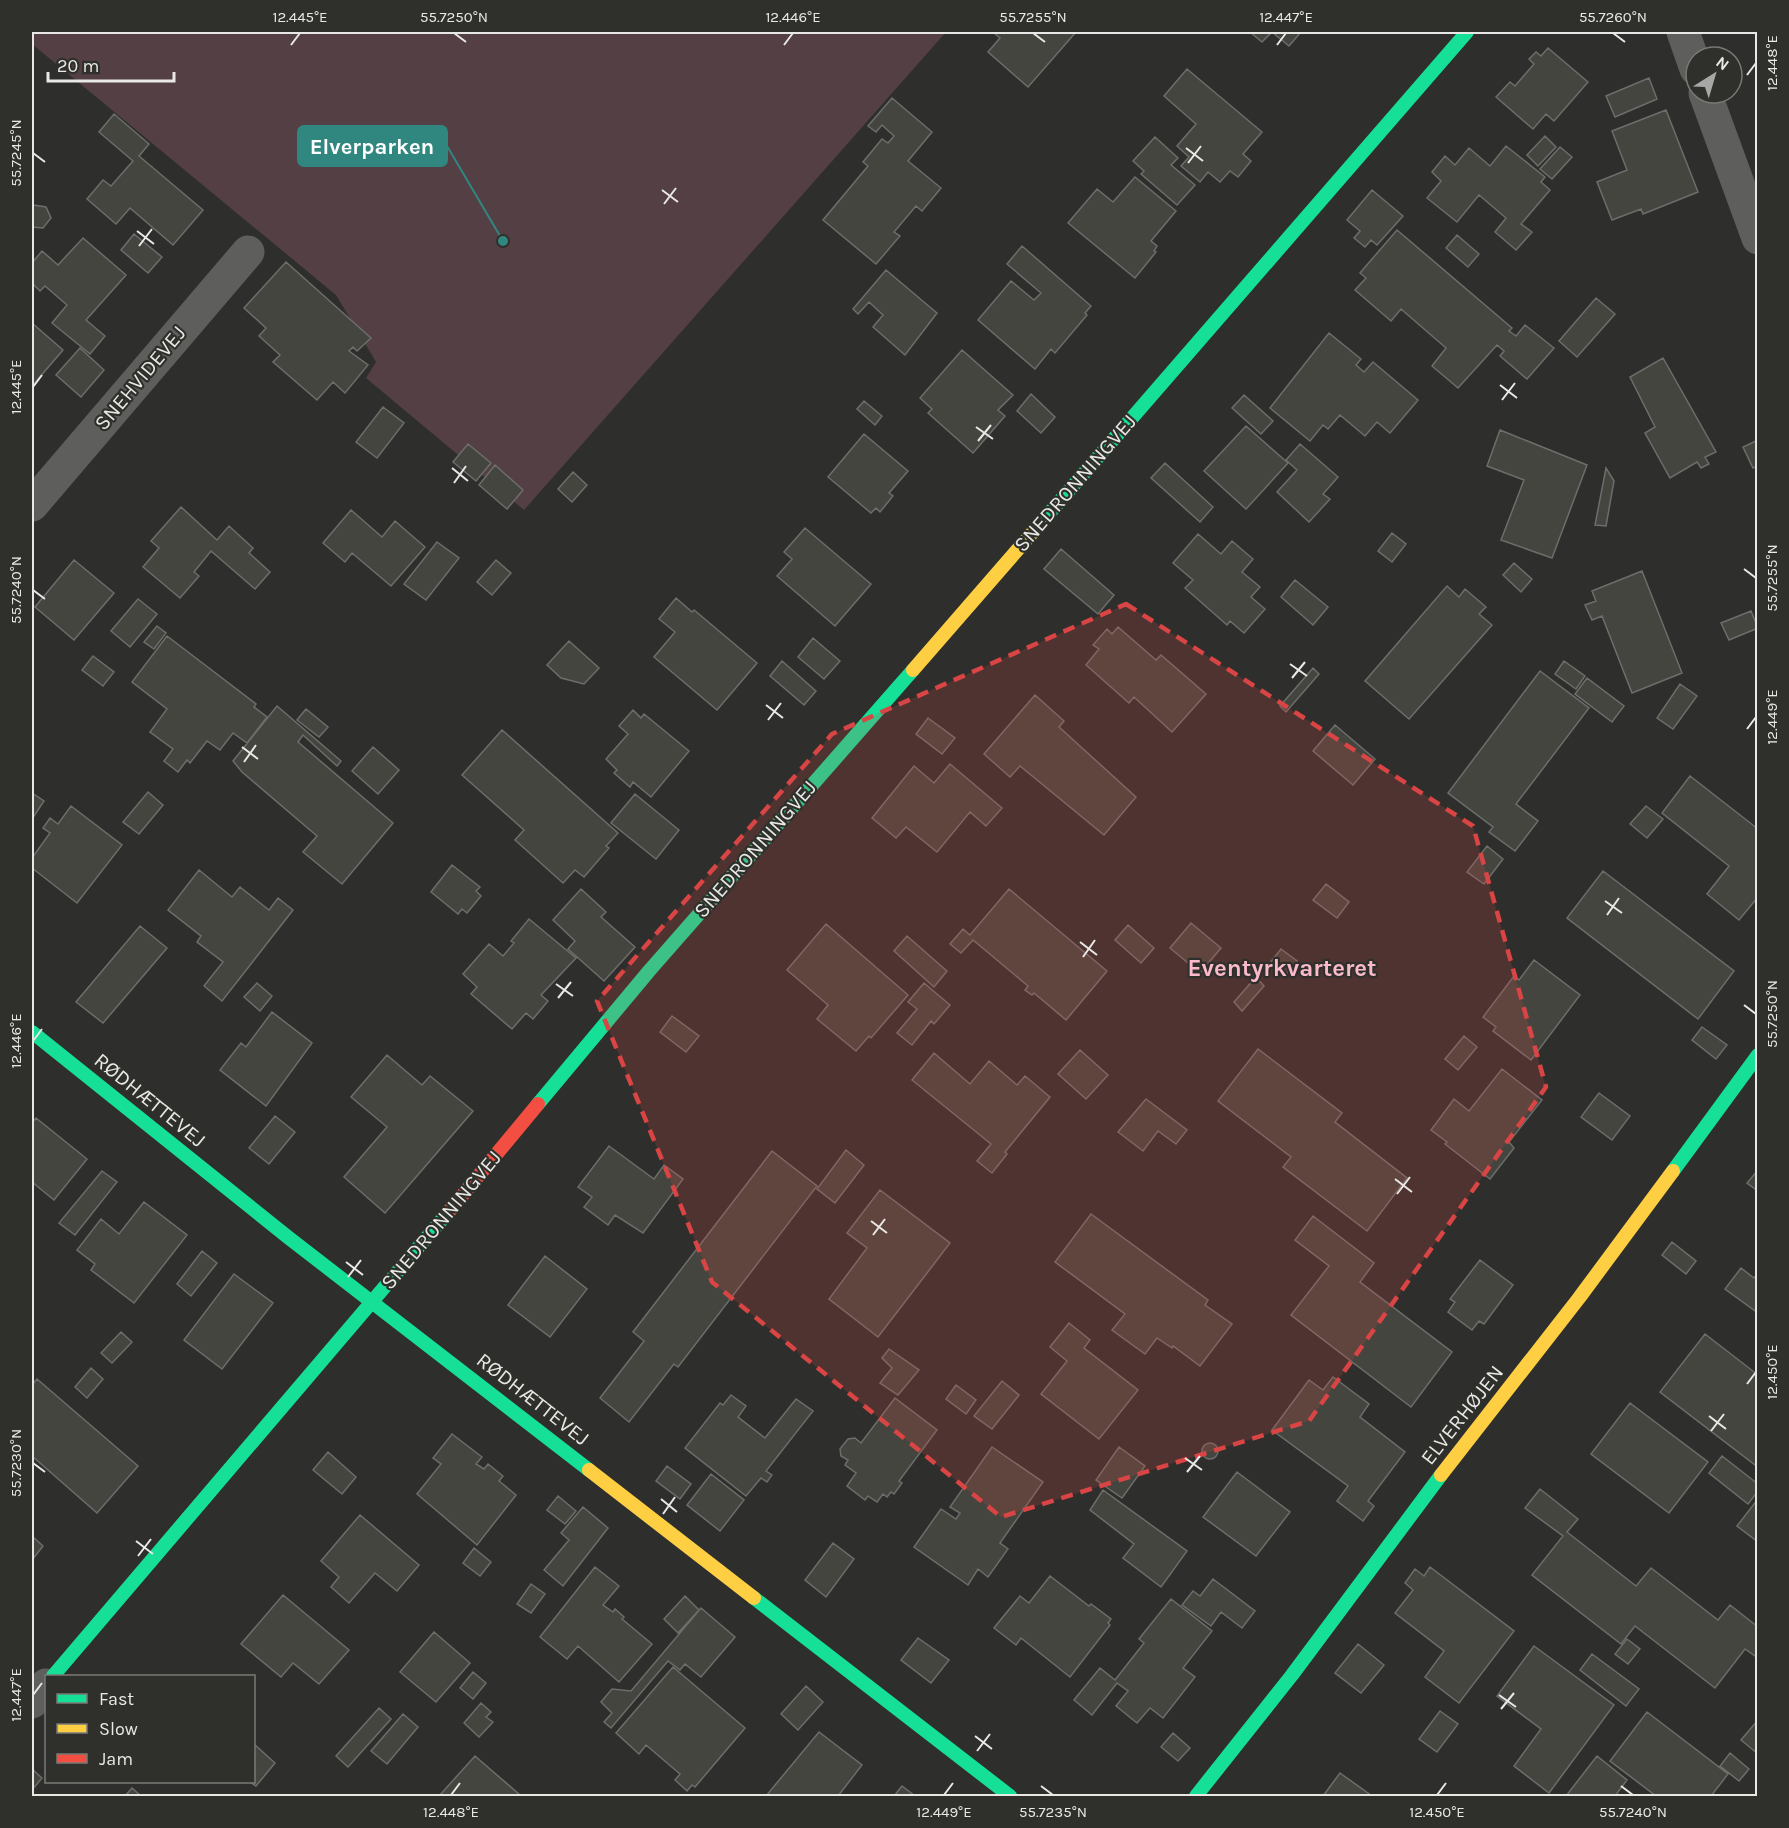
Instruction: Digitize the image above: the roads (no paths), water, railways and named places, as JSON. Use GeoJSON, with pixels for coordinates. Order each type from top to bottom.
{"type":"FeatureCollection","features":[{"type":"Feature","properties":{"kind":"street","name":"SNEDRONNINGVEJ"},"geometry":{"type":"LineString","coordinates":[[56,1675],[374,1301],[649,971],[1337,185],[1467,32]]}},
{"type":"Feature","properties":{"kind":"street"},"geometry":{"type":"LineString","coordinates":[[1709,105],[1758,238]]}},
{"type":"Feature","properties":{"kind":"street","name":"SNEHVIDEVEJ"},"geometry":{"type":"LineString","coordinates":[[32,505],[248,252]]}},
{"type":"Feature","properties":{"kind":"street","name":"RØDHÆTTEVEJ"},"geometry":{"type":"LineString","coordinates":[[32,1032],[271,1223],[1010,1797]]}},
{"type":"Feature","properties":{"kind":"street","name":"ELVERHØJEN"},"geometry":{"type":"LineString","coordinates":[[1196,1797],[1292,1675],[1406,1520],[1579,1298],[1758,1055]]}},
{"type":"Feature","properties":{"kind":"street"},"geometry":{"type":"LineString","coordinates":[[32,1702],[45,1686]]}},
{"type":"Feature","properties":{"kind":"place","name":"Elverparken"},"geometry":{"type":"Point","coordinates":[503,241]}},
{"type":"Feature","properties":{"kind":"district","name":"Eventyrkvarteret"},"geometry":{"type":"Point","coordinates":[1282,968]}}]}
